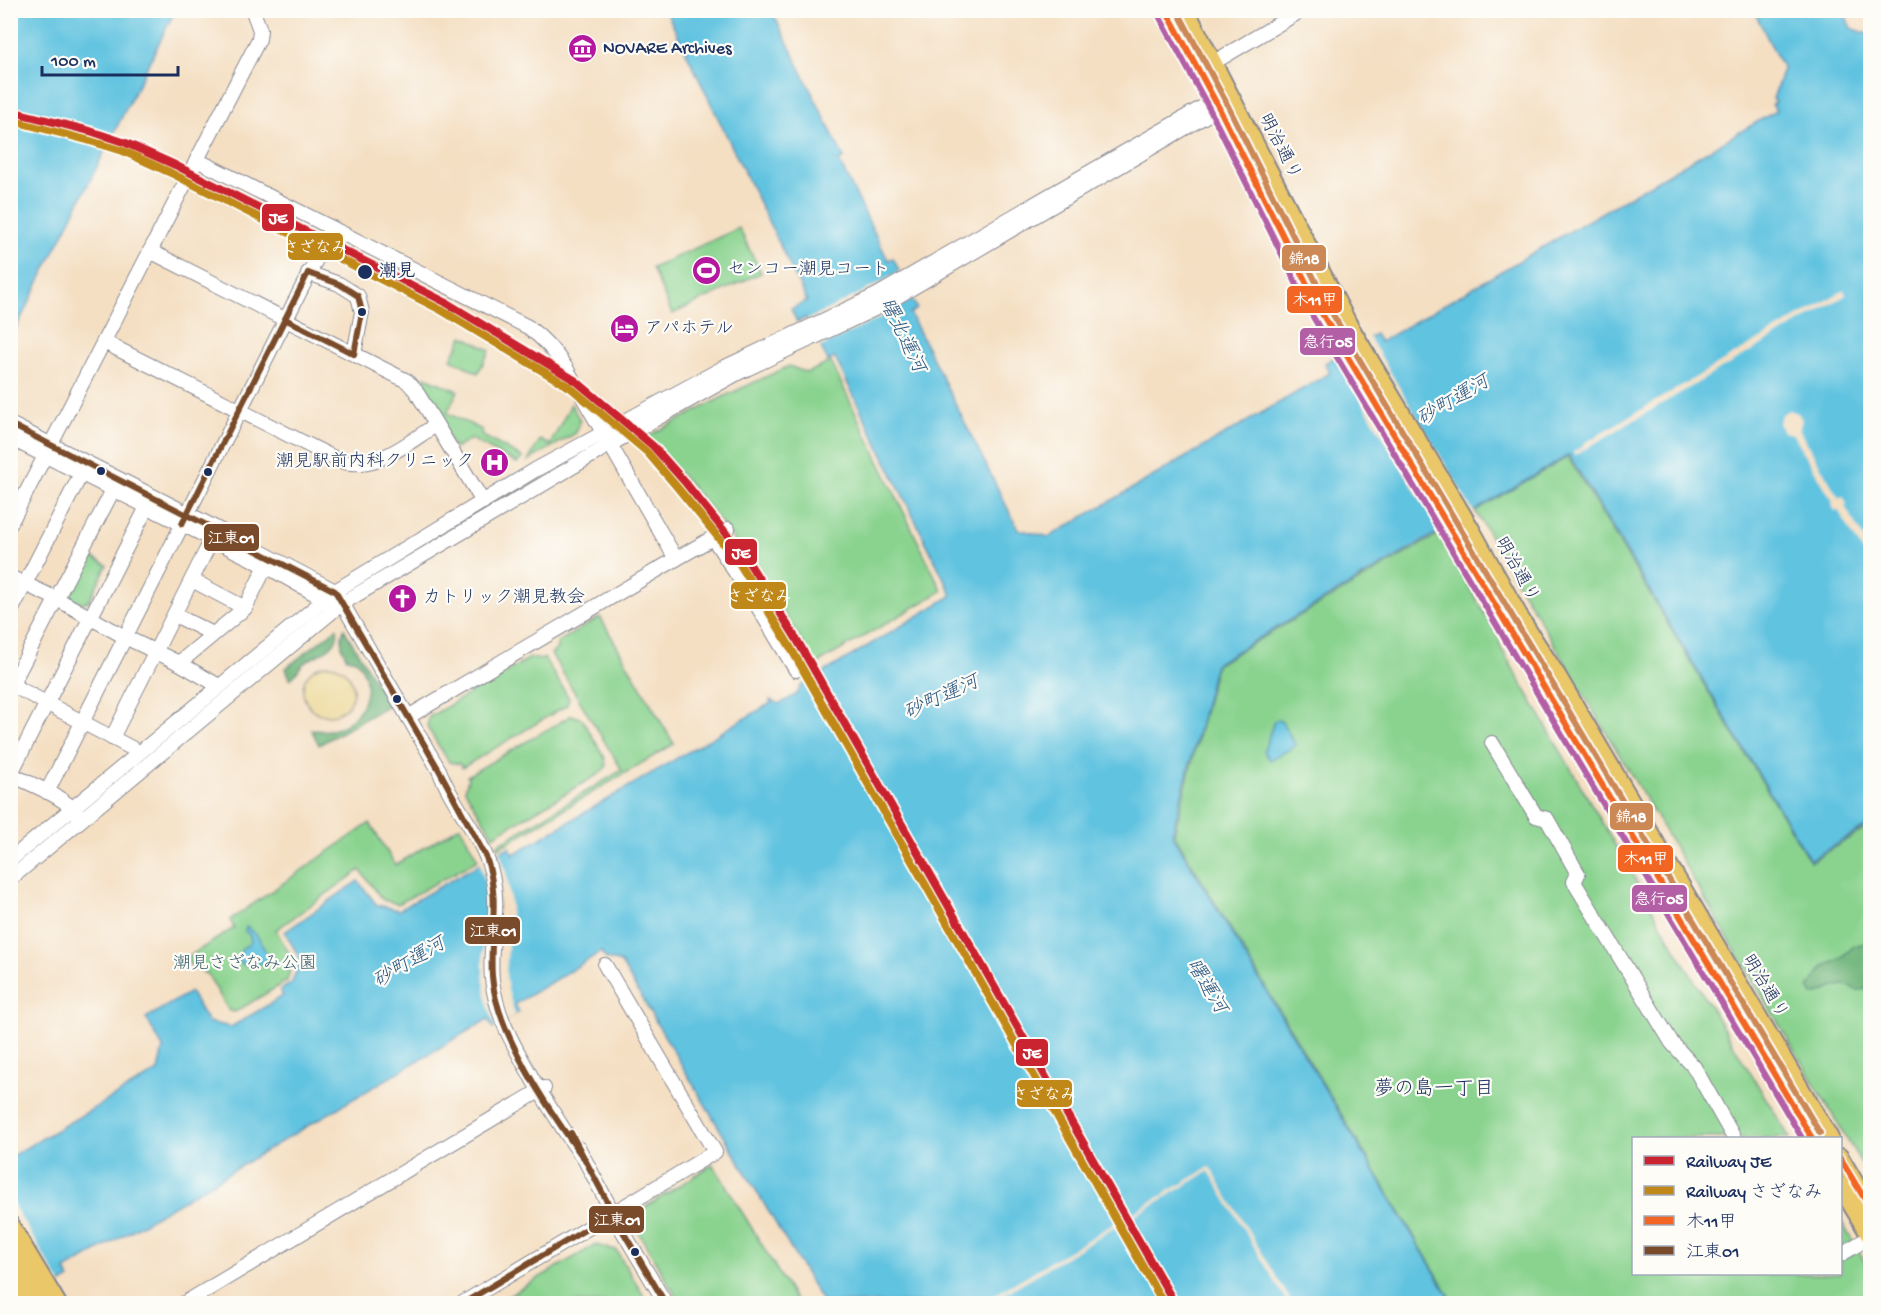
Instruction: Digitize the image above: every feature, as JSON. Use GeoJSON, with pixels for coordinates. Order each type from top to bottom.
{"type":"FeatureCollection","features":[{"type":"Feature","properties":{"kind":"highway"},"geometry":{"type":"LineString","coordinates":[[10,1246],[51,1300]]}},
{"type":"Feature","properties":{"kind":"highway"},"geometry":{"type":"LineString","coordinates":[[10,1273],[29,1304]]}},
{"type":"Feature","properties":{"kind":"main road","name":"明治通り"},"geometry":{"type":"LineString","coordinates":[[1166,10],[1206,67]]}},
{"type":"Feature","properties":{"kind":"main road","name":"明治通り"},"geometry":{"type":"LineString","coordinates":[[1186,10],[1206,67],[1321,312],[1811,1137]]}},
{"type":"Feature","properties":{"kind":"main road","name":"明治通り"},"geometry":{"type":"LineString","coordinates":[[1222,102],[1349,326],[1471,529],[1522,621],[1569,695],[1829,1137]]}},
{"type":"Feature","properties":{"kind":"main road"},"geometry":{"type":"LineString","coordinates":[[1842,1159],[1870,1208]]}},
{"type":"Feature","properties":{"kind":"main road"},"geometry":{"type":"LineString","coordinates":[[1842,1189],[1870,1236]]}},
{"type":"Feature","properties":{"kind":"main road"},"geometry":{"type":"LineString","coordinates":[[10,1224],[51,1300]]}},
{"type":"Feature","properties":{"kind":"main road"},"geometry":{"type":"LineString","coordinates":[[10,1299],[13,1304]]}},
{"type":"Feature","properties":{"kind":"street"},"geometry":{"type":"LineString","coordinates":[[1206,67],[1302,10]]}},
{"type":"Feature","properties":{"kind":"street"},"geometry":{"type":"LineString","coordinates":[[10,524],[259,39],[260,30],[254,14]]}},
{"type":"Feature","properties":{"kind":"street"},"geometry":{"type":"LineString","coordinates":[[10,860],[219,686],[333,598],[483,502],[535,470],[607,438],[803,338],[883,305],[916,279],[1222,102]]}},
{"type":"Feature","properties":{"kind":"street"},"geometry":{"type":"LineString","coordinates":[[197,160],[528,327],[543,338],[566,368],[676,559]]}},
{"type":"Feature","properties":{"kind":"street"},"geometry":{"type":"LineString","coordinates":[[47,792],[332,228]]}},
{"type":"Feature","properties":{"kind":"street"},"geometry":{"type":"LineString","coordinates":[[150,251],[412,384],[483,502]]}},
{"type":"Feature","properties":{"kind":"street"},"geometry":{"type":"LineString","coordinates":[[308,273],[339,284],[358,296],[362,312],[354,354]]}},
{"type":"Feature","properties":{"kind":"street"},"geometry":{"type":"LineString","coordinates":[[104,342],[340,461],[358,465],[375,461],[436,425]]}},
{"type":"Feature","properties":{"kind":"street"},"geometry":{"type":"LineString","coordinates":[[10,424],[81,474],[147,507],[185,519],[212,539],[333,598]]}},
{"type":"Feature","properties":{"kind":"street"},"geometry":{"type":"LineString","coordinates":[[10,438],[48,450],[185,519],[333,598],[439,770],[448,780],[488,855],[497,867],[502,890],[503,912],[497,967],[506,1023],[567,1136],[582,1156],[666,1304]]}},
{"type":"Feature","properties":{"kind":"street"},"geometry":{"type":"LineString","coordinates":[[10,879],[82,819],[333,598],[607,438]]}},
{"type":"Feature","properties":{"kind":"street"},"geometry":{"type":"LineString","coordinates":[[10,614],[81,474]]}},
{"type":"Feature","properties":{"kind":"street"},"geometry":{"type":"LineString","coordinates":[[113,490],[11,686],[139,752]]}},
{"type":"Feature","properties":{"kind":"street"},"geometry":{"type":"LineString","coordinates":[[82,819],[72,808],[47,792],[11,774],[147,507]]}},
{"type":"Feature","properties":{"kind":"street"},"geometry":{"type":"LineString","coordinates":[[408,717],[728,529]]}},
{"type":"Feature","properties":{"kind":"street"},"geometry":{"type":"LineString","coordinates":[[712,538],[755,602],[796,670]]}},
{"type":"Feature","properties":{"kind":"street"},"geometry":{"type":"LineString","coordinates":[[112,738],[212,539]]}},
{"type":"Feature","properties":{"kind":"street"},"geometry":{"type":"LineString","coordinates":[[179,663],[245,608],[266,566]]}},
{"type":"Feature","properties":{"kind":"street"},"geometry":{"type":"LineString","coordinates":[[10,577],[57,599],[219,686]]}},
{"type":"Feature","properties":{"kind":"street"},"geometry":{"type":"LineString","coordinates":[[192,580],[245,608]]}},
{"type":"Feature","properties":{"kind":"street"},"geometry":{"type":"LineString","coordinates":[[175,615],[213,634]]}},
{"type":"Feature","properties":{"kind":"street"},"geometry":{"type":"LineString","coordinates":[[1492,743],[1536,816],[1547,819],[1578,874],[1574,882],[1672,1044],[1694,1067],[1733,1137]]}},
{"type":"Feature","properties":{"kind":"street"},"geometry":{"type":"LineString","coordinates":[[461,1304],[714,1152],[605,965]]}},
{"type":"Feature","properties":{"kind":"street"},"geometry":{"type":"LineString","coordinates":[[183,1304],[542,1089]]}},
{"type":"Feature","properties":{"kind":"street"},"geometry":{"type":"LineString","coordinates":[[1842,1254],[1870,1236]]}},
{"type":"Feature","properties":{"kind":"green space","name":"センコー潮見コート"},"geometry":{"type":"Polygon","coordinates":[[[739,228],[761,273],[672,314],[652,268],[739,228]]]}},
{"type":"Feature","properties":{"kind":"green space"},"geometry":{"type":"Polygon","coordinates":[[[463,336],[490,350],[478,373],[451,359],[463,336]]]}},
{"type":"Feature","properties":{"kind":"green space"},"geometry":{"type":"Polygon","coordinates":[[[831,362],[942,591],[815,665],[738,545],[672,464],[646,437],[789,366],[807,373],[831,362]]]}},
{"type":"Feature","properties":{"kind":"green space"},"geometry":{"type":"Polygon","coordinates":[[[425,377],[458,391],[447,413],[482,430],[481,435],[523,458],[517,463],[471,439],[455,449],[419,390],[425,377]]]}},
{"type":"Feature","properties":{"kind":"green space"},"geometry":{"type":"Polygon","coordinates":[[[571,404],[580,420],[576,433],[528,461],[540,440],[550,445],[571,404]]]}},
{"type":"Feature","properties":{"kind":"green space"},"geometry":{"type":"Polygon","coordinates":[[[580,452],[582,454],[364,581],[363,579],[580,452]]]}},
{"type":"Feature","properties":{"kind":"green space"},"geometry":{"type":"Polygon","coordinates":[[[1568,457],[1810,862],[1870,826],[1870,1178],[1475,511],[1568,457]]]}},
{"type":"Feature","properties":{"kind":"green space"},"geometry":{"type":"Polygon","coordinates":[[[1439,534],[1499,639],[1501,648],[1680,957],[1789,1137],[1632,1137],[1632,1275],[1842,1275],[1842,1223],[1870,1271],[1870,1303],[1454,1303],[1174,834],[1216,665],[1439,534]]]}},
{"type":"Feature","properties":{"kind":"green space"},"geometry":{"type":"Polygon","coordinates":[[[86,554],[107,565],[89,601],[82,603],[68,597],[66,592],[86,554]]]}},
{"type":"Feature","properties":{"kind":"green space"},"geometry":{"type":"Polygon","coordinates":[[[600,617],[674,744],[499,848],[497,845],[622,770],[551,654],[556,650],[558,642],[600,617]]]}},
{"type":"Feature","properties":{"kind":"green space"},"geometry":{"type":"Polygon","coordinates":[[[337,628],[337,635],[332,646],[303,664],[290,679],[286,668],[337,628]]]}},
{"type":"Feature","properties":{"kind":"green space"},"geometry":{"type":"Polygon","coordinates":[[[344,629],[389,705],[319,745],[311,729],[326,731],[339,728],[359,711],[365,699],[364,672],[356,660],[347,658],[342,648],[344,629]]]}},
{"type":"Feature","properties":{"kind":"green space"},"geometry":{"type":"Polygon","coordinates":[[[530,658],[541,660],[544,658],[569,698],[567,705],[462,768],[460,764],[449,762],[427,727],[429,717],[530,658]]]}},
{"type":"Feature","properties":{"kind":"green space"},"geometry":{"type":"Polygon","coordinates":[[[572,715],[582,719],[605,758],[606,767],[599,774],[493,836],[465,790],[467,776],[572,715]]]}},
{"type":"Feature","properties":{"kind":"green space","name":"潮見さざなみ公園"},"geometry":{"type":"Polygon","coordinates":[[[370,823],[395,865],[460,826],[478,860],[398,904],[383,900],[360,870],[276,930],[293,960],[287,981],[235,1012],[229,1011],[208,975],[183,960],[234,928],[230,920],[370,823]]]}},
{"type":"Feature","properties":{"kind":"green space"},"geometry":{"type":"Polygon","coordinates":[[[1870,942],[1870,989],[1856,990],[1845,985],[1813,995],[1809,988],[1824,966],[1839,960],[1854,946],[1870,942]]]}},
{"type":"Feature","properties":{"kind":"green space"},"geometry":{"type":"Polygon","coordinates":[[[713,1164],[797,1303],[680,1303],[633,1223],[636,1213],[713,1164]]]}},
{"type":"Feature","properties":{"kind":"green space"},"geometry":{"type":"Polygon","coordinates":[[[595,1245],[616,1250],[648,1303],[496,1303],[595,1245]]]}},
{"type":"Feature","properties":{"kind":"sand"},"geometry":{"type":"Polygon","coordinates":[[[323,665],[333,665],[346,672],[353,685],[353,695],[346,708],[333,715],[323,715],[314,711],[307,704],[303,695],[303,685],[307,676],[314,669],[323,665]]]}},
{"type":"Feature","properties":{"kind":"water"},"geometry":{"type":"Polygon","coordinates":[[[10,11],[175,11],[11,338],[10,11]]]}},
{"type":"Feature","properties":{"kind":"water"},"geometry":{"type":"Polygon","coordinates":[[[666,11],[772,11],[844,158],[839,161],[888,260],[893,258],[917,309],[910,313],[1018,529],[1049,537],[1330,373],[1325,363],[1375,334],[1380,342],[1776,111],[1772,104],[1775,102],[1773,99],[1783,69],[1754,11],[1843,11],[1851,28],[1869,34],[1870,824],[1810,860],[1569,455],[1215,664],[1172,834],[1453,1303],[823,1303],[621,963],[606,959],[601,952],[515,1004],[519,1012],[493,1028],[488,1019],[65,1270],[70,1279],[30,1303],[11,1303],[10,1157],[158,1071],[163,1048],[146,1018],[190,992],[208,1022],[231,1027],[283,996],[280,990],[292,983],[300,959],[285,932],[358,881],[377,905],[399,910],[509,847],[514,854],[771,703],[770,700],[780,704],[797,694],[801,686],[951,596],[835,358],[828,361],[806,318],[797,322],[791,309],[807,301],[666,11]]]}},
{"type":"Feature","properties":{"kind":"water"},"geometry":{"type":"Polygon","coordinates":[[[1274,721],[1282,722],[1295,744],[1294,747],[1270,760],[1264,751],[1274,721]]]}},
{"type":"Feature","properties":{"kind":"water"},"geometry":{"type":"Polygon","coordinates":[[[246,927],[258,937],[268,960],[253,965],[239,962],[240,952],[251,942],[250,936],[245,931],[246,927]]]}},
{"type":"Feature","properties":{"kind":"pier"},"geometry":{"type":"Polygon","coordinates":[[[902,270],[915,297],[878,319],[818,348],[805,321],[798,324],[863,292],[902,270]]]}},
{"type":"Feature","properties":{"kind":"pier"},"geometry":{"type":"Polygon","coordinates":[[[1844,290],[1846,295],[1575,455],[1573,452],[1584,446],[1583,444],[1844,290]]]}},
{"type":"Feature","properties":{"kind":"pier"},"geometry":{"type":"Polygon","coordinates":[[[1368,335],[1475,514],[1441,534],[1334,355],[1368,335]]]}},
{"type":"Feature","properties":{"kind":"pier"},"geometry":{"type":"Polygon","coordinates":[[[1789,410],[1798,413],[1802,420],[1799,430],[1839,498],[1843,496],[1847,504],[1845,506],[1870,550],[1870,564],[1838,510],[1835,511],[1831,503],[1833,501],[1793,434],[1783,432],[1779,423],[1781,415],[1789,410]]]}},
{"type":"Feature","properties":{"kind":"pier"},"geometry":{"type":"Polygon","coordinates":[[[499,849],[507,876],[511,906],[506,974],[515,1015],[495,1027],[487,1002],[483,974],[483,948],[488,906],[479,861],[499,849]]]}},
{"type":"Feature","properties":{"kind":"pier"},"geometry":{"type":"Polygon","coordinates":[[[1210,1167],[1292,1303],[1288,1303],[1209,1171],[989,1303],[981,1303],[1210,1167]]]}},
{"type":"Feature","properties":{"kind":"pier"},"geometry":{"type":"Polygon","coordinates":[[[11,1201],[61,1284],[28,1303],[10,1303],[11,1201]]]}},
{"type":"Feature","properties":{"kind":"rail line","name":"JE"},"geometry":{"type":"LineString","coordinates":[[10,111],[90,131],[126,143],[175,165],[445,302],[576,381],[653,446],[746,558],[797,640],[1175,1304]]}},
{"type":"Feature","properties":{"kind":"rail line","name":"さざなみ"},"geometry":{"type":"LineString","coordinates":[[10,120],[123,151],[441,310],[571,388],[647,452],[739,563],[789,645],[1164,1304]]}},
{"type":"Feature","properties":{"kind":"transit line","name":"木11甲"},"geometry":{"type":"LineString","coordinates":[[1166,10],[1219,108],[1321,312],[1811,1137]]}},
{"type":"Feature","properties":{"kind":"transit line","name":"錦18"},"geometry":{"type":"LineString","coordinates":[[1177,10],[1227,104],[1329,308],[1820,1133]]}},
{"type":"Feature","properties":{"kind":"transit line","name":"急行05"},"geometry":{"type":"LineString","coordinates":[[1158,14],[1211,112],[1313,317],[1801,1137]]}},
{"type":"Feature","properties":{"kind":"transit line","name":"江東01"},"geometry":{"type":"LineString","coordinates":[[308,273],[339,284],[358,296],[362,312],[354,354]]}},
{"type":"Feature","properties":{"kind":"transit line","name":"江東01"},"geometry":{"type":"LineString","coordinates":[[182,524],[308,273]]}},
{"type":"Feature","properties":{"kind":"transit line","name":"江東01"},"geometry":{"type":"LineString","coordinates":[[285,319],[354,354]]}},
{"type":"Feature","properties":{"kind":"transit line","name":"江東01"},"geometry":{"type":"LineString","coordinates":[[10,424],[335,591],[439,770],[486,857],[494,903],[492,976],[503,1022],[540,1094],[582,1156]]}},
{"type":"Feature","properties":{"kind":"transit line","name":"江東01"},"geometry":{"type":"LineString","coordinates":[[571,1133],[622,1230],[666,1304]]}},
{"type":"Feature","properties":{"kind":"transit line","name":"木11甲"},"geometry":{"type":"LineString","coordinates":[[1842,1161],[1870,1208]]}},
{"type":"Feature","properties":{"kind":"transit line","name":"江東01"},"geometry":{"type":"LineString","coordinates":[[462,1304],[613,1213]]}},
{"type":"Feature","properties":{"kind":"place","name":"NOVARE Archives"},"geometry":{"type":"Point","coordinates":[582,49]}},
{"type":"Feature","properties":{"kind":"place","name":"センコー潮見コート"},"geometry":{"type":"Point","coordinates":[706,270]}},
{"type":"Feature","properties":{"kind":"place","name":"潮見"},"geometry":{"type":"Point","coordinates":[365,272]}},
{"type":"Feature","properties":{"kind":"place","name":"アパホテル"},"geometry":{"type":"Point","coordinates":[624,329]}},
{"type":"Feature","properties":{"kind":"place","name":"潮見駅前内科クリニック"},"geometry":{"type":"Point","coordinates":[495,462]}},
{"type":"Feature","properties":{"kind":"place","name":"カトリック潮見教会"},"geometry":{"type":"Point","coordinates":[402,598]}},
{"type":"Feature","properties":{"kind":"district","name":"夢の島一丁目"},"geometry":{"type":"Point","coordinates":[1434,1090]}},
{"type":"Feature","properties":{"kind":"water label","name":"曙北運河"},"geometry":{"type":"Point","coordinates":[901,336]}},
{"type":"Feature","properties":{"kind":"water label","name":"砂町運河"},"geometry":{"type":"Point","coordinates":[1454,402]}},
{"type":"Feature","properties":{"kind":"water label","name":"砂町運河"},"geometry":{"type":"Point","coordinates":[942,699]}},
{"type":"Feature","properties":{"kind":"water label","name":"砂町運河"},"geometry":{"type":"Point","coordinates":[410,964]}},
{"type":"Feature","properties":{"kind":"water label","name":"曙運河"},"geometry":{"type":"Point","coordinates":[1205,987]}}]}
